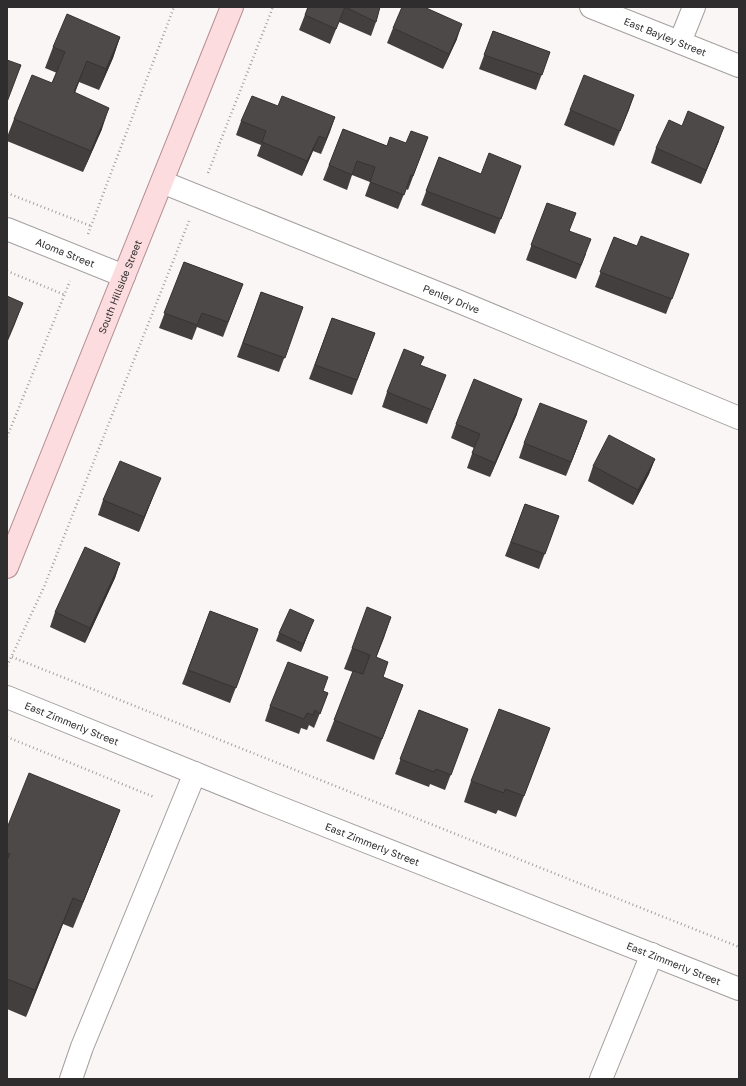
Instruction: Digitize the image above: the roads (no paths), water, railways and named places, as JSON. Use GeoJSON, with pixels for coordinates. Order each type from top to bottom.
{"type":"FeatureCollection","features":[{"type":"Feature","properties":{"kind":"main road","name":"South Hillside Street"},"geometry":{"type":"LineString","coordinates":[[7,567],[232,7]]}},
{"type":"Feature","properties":{"kind":"street","name":"East Bayley Street"},"geometry":{"type":"LineString","coordinates":[[591,7],[739,66]]}},
{"type":"Feature","properties":{"kind":"street"},"geometry":{"type":"LineString","coordinates":[[680,42],[694,7]]}},
{"type":"Feature","properties":{"kind":"street","name":"Penley Drive"},"geometry":{"type":"LineString","coordinates":[[162,182],[462,303],[739,418]]}},
{"type":"Feature","properties":{"kind":"street","name":"Aloma Street"},"geometry":{"type":"LineString","coordinates":[[7,229],[124,276]]}},
{"type":"Feature","properties":{"kind":"street","name":"East Zimmerly Street"},"geometry":{"type":"LineString","coordinates":[[7,697],[739,989]]}},
{"type":"Feature","properties":{"kind":"street"},"geometry":{"type":"LineString","coordinates":[[71,1079],[85,1040],[195,773]]}},
{"type":"Feature","properties":{"kind":"street"},"geometry":{"type":"LineString","coordinates":[[601,1079],[652,954]]}}]}
